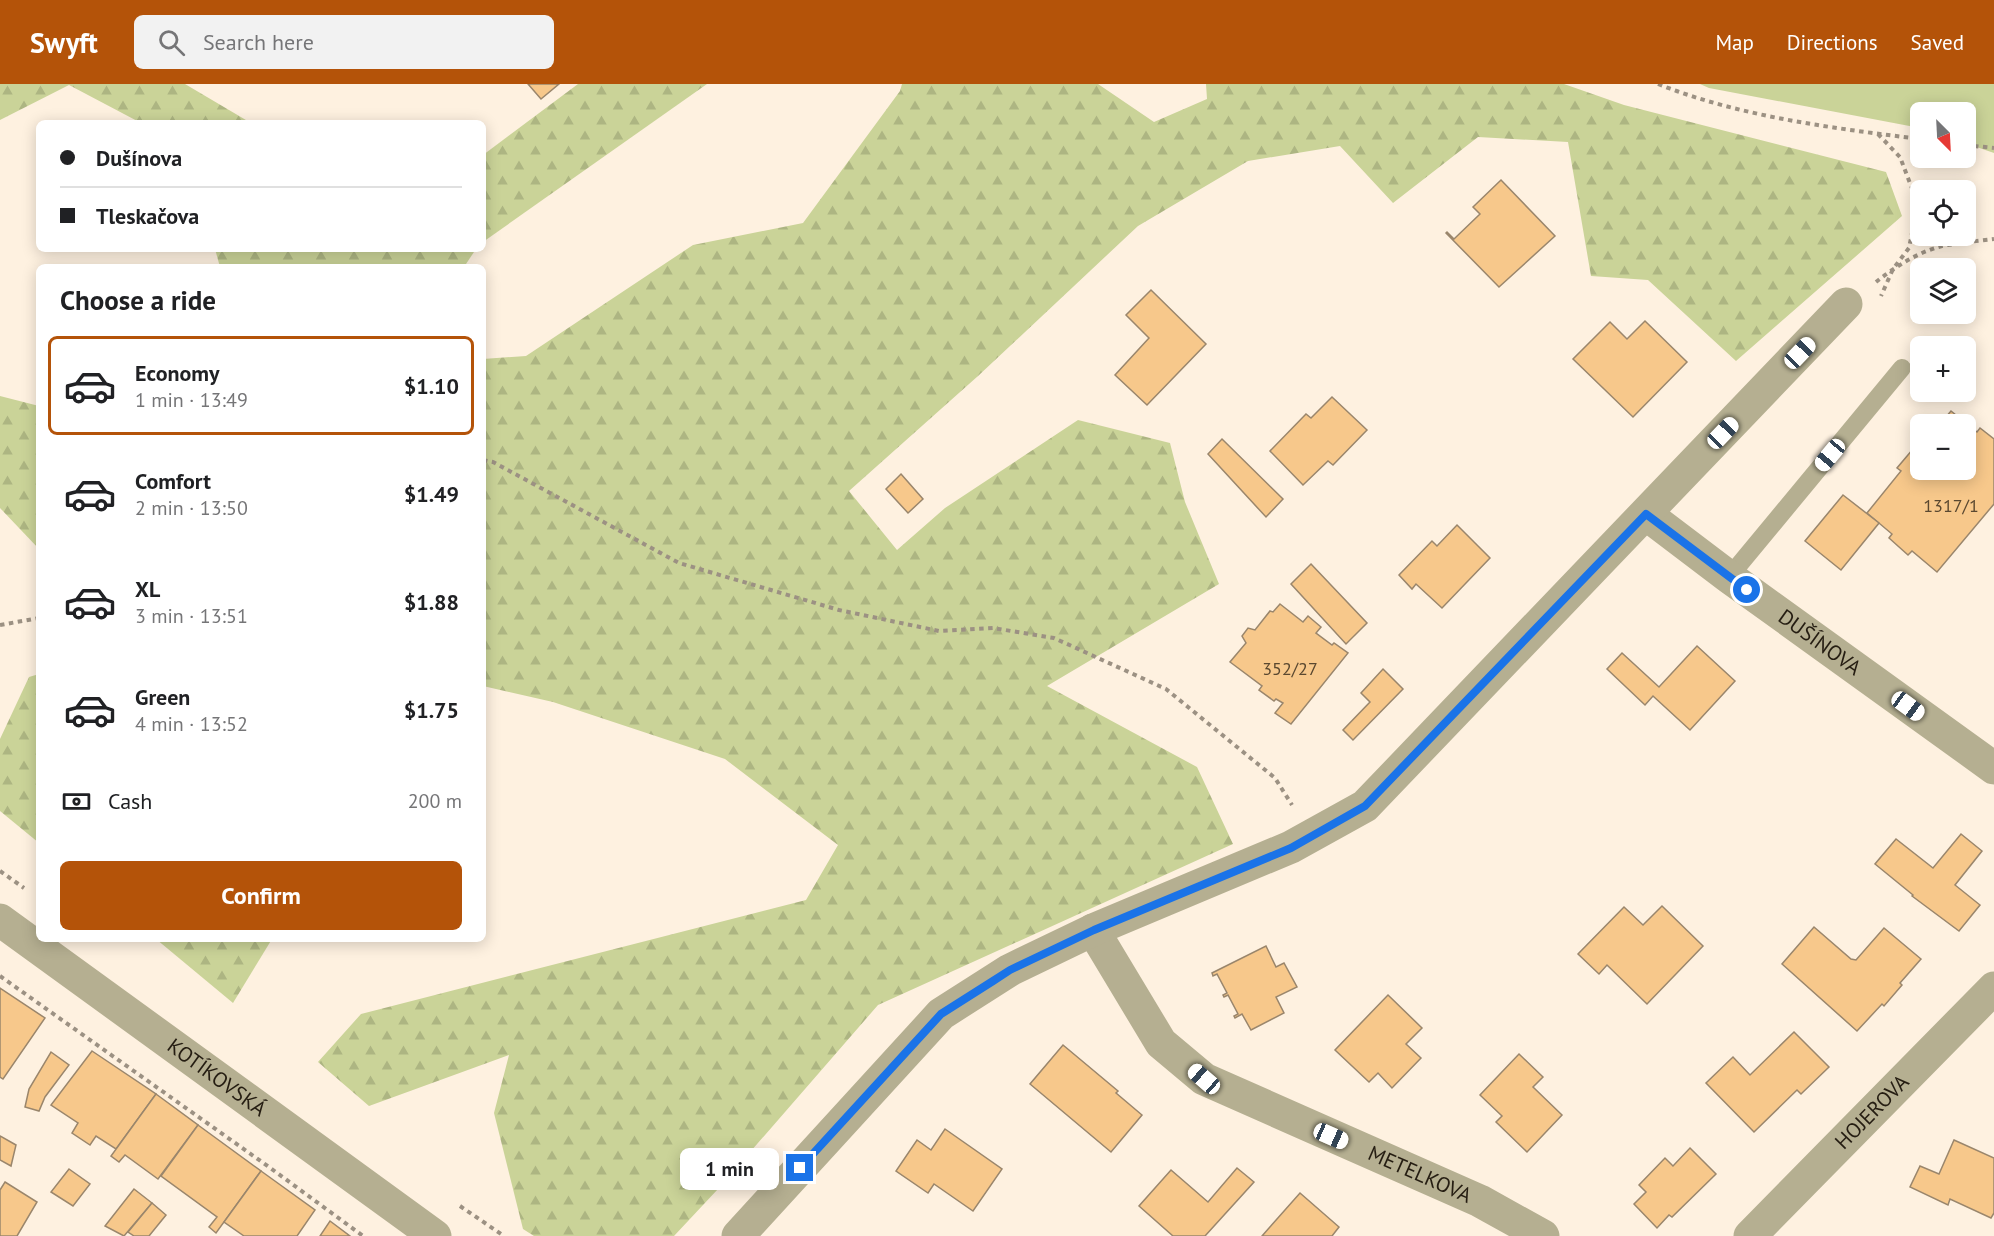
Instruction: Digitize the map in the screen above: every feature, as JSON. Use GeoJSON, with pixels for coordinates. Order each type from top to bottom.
{"type":"FeatureCollection","features":[{"type":"Feature","properties":{"kind":"street"},"geometry":{"type":"LineString","coordinates":[[738,1236],[941,1014],[1010,970],[1094,930],[1291,848],[1365,806],[1846,304]]}},
{"type":"Feature","properties":{"kind":"street","name":"DUŠÍNOVA"},"geometry":{"type":"LineString","coordinates":[[1646,514],[1994,768]]}},
{"type":"Feature","properties":{"kind":"street","name":"KOTÍKOVSKÁ"},"geometry":{"type":"LineString","coordinates":[[0,920],[435,1236]]}},
{"type":"Feature","properties":{"kind":"street","name":"METELKOVA"},"geometry":{"type":"LineString","coordinates":[[1094,930],[1161,1043],[1204,1079],[1480,1201],[1543,1236]]}},
{"type":"Feature","properties":{"kind":"street","name":"HOJEROVA"},"geometry":{"type":"LineString","coordinates":[[1750,1236],[1994,988]]}},
{"type":"Feature","properties":{"kind":"lane"},"geometry":{"type":"LineString","coordinates":[[1730,577],[1902,368]]}},
{"type":"Feature","properties":{"kind":"path"},"geometry":{"type":"LineString","coordinates":[[1658,84],[1744,111],[1828,127],[1910,138]]}},
{"type":"Feature","properties":{"kind":"path"},"geometry":{"type":"LineString","coordinates":[[1878,134],[1900,157],[1913,191],[1915,218],[1909,248],[1893,269]]}},
{"type":"Feature","properties":{"kind":"path"},"geometry":{"type":"LineString","coordinates":[[1976,146],[1994,148]]}},
{"type":"Feature","properties":{"kind":"path"},"geometry":{"type":"LineString","coordinates":[[1846,304],[1893,269],[1916,256],[1941,247],[1994,239]]}},
{"type":"Feature","properties":{"kind":"path"},"geometry":{"type":"LineString","coordinates":[[486,461],[493,462],[679,563],[839,610],[939,631],[993,628],[1054,638],[1166,689],[1275,778],[1294,809],[1291,848]]}},
{"type":"Feature","properties":{"kind":"path"},"geometry":{"type":"LineString","coordinates":[[0,625],[36,619]]}},
{"type":"Feature","properties":{"kind":"path"},"geometry":{"type":"LineString","coordinates":[[0,871],[31,894]]}},
{"type":"Feature","properties":{"kind":"path"},"geometry":{"type":"LineString","coordinates":[[0,976],[363,1236]]}},
{"type":"Feature","properties":{"kind":"green space"},"geometry":{"type":"Polygon","coordinates":[[[0,84],[185,84],[246,120],[135,120],[69,85],[0,120],[0,84]]]}},
{"type":"Feature","properties":{"kind":"green space"},"geometry":{"type":"Polygon","coordinates":[[[578,84],[707,84],[486,240],[486,153],[578,84]]]}},
{"type":"Feature","properties":{"kind":"green space"},"geometry":{"type":"Polygon","coordinates":[[[902,84],[1098,84],[1154,122],[1207,99],[1206,84],[1564,84],[1624,105],[1886,172],[1902,216],[1736,361],[1648,280],[1591,276],[1568,142],[1478,137],[1393,203],[1340,146],[1248,161],[1138,226],[978,376],[849,491],[897,550],[945,508],[1078,420],[1170,443],[1185,502],[1219,584],[1047,686],[1197,767],[1233,844],[878,1005],[718,1189],[674,1236],[534,1236],[523,1229],[494,1113],[509,1055],[369,1106],[318,1062],[361,1014],[806,900],[838,845],[725,759],[553,702],[486,687],[486,359],[526,356],[693,245],[803,223],[900,91],[902,84]]]}},
{"type":"Feature","properties":{"kind":"green space"},"geometry":{"type":"Polygon","coordinates":[[[1700,84],[1994,84],[1994,153],[1976,147],[1976,102],[1910,102],[1910,126],[1709,88],[1700,84]]]}},
{"type":"Feature","properties":{"kind":"green space"},"geometry":{"type":"Polygon","coordinates":[[[216,252],[474,252],[466,264],[219,264],[216,252]]]}},
{"type":"Feature","properties":{"kind":"green space"},"geometry":{"type":"Polygon","coordinates":[[[0,396],[36,405],[36,546],[0,508],[0,396]]]}},
{"type":"Feature","properties":{"kind":"green space"},"geometry":{"type":"Polygon","coordinates":[[[36,675],[36,841],[0,811],[0,739],[29,677],[36,675]]]}},
{"type":"Feature","properties":{"kind":"green space"},"geometry":{"type":"Polygon","coordinates":[[[160,942],[270,942],[233,1003],[160,942]]]}},
{"type":"Feature","properties":{"kind":"building"},"geometry":{"type":"Polygon","coordinates":[[[528,84],[559,84],[541,99],[528,84]]]}},
{"type":"Feature","properties":{"kind":"building"},"geometry":{"type":"Polygon","coordinates":[[[1501,180],[1555,236],[1499,287],[1446,233],[1454,239],[1480,214],[1473,207],[1501,180]]]}},
{"type":"Feature","properties":{"kind":"building"},"geometry":{"type":"Polygon","coordinates":[[[1151,290],[1206,344],[1147,405],[1115,375],[1149,338],[1126,315],[1151,290]]]}},
{"type":"Feature","properties":{"kind":"building"},"geometry":{"type":"Polygon","coordinates":[[[1645,321],[1687,362],[1633,417],[1573,359],[1610,322],[1627,339],[1645,321]]]}},
{"type":"Feature","properties":{"kind":"building"},"geometry":{"type":"Polygon","coordinates":[[[1332,397],[1367,430],[1333,465],[1328,461],[1303,485],[1270,451],[1306,414],[1311,418],[1332,397]]]}},
{"type":"Feature","properties":{"kind":"building"},"geometry":{"type":"Polygon","coordinates":[[[1980,428],[1994,439],[1994,504],[1937,572],[1912,551],[1908,555],[1889,538],[1892,534],[1867,513],[1901,471],[1897,468],[1910,453],[1910,480],[1976,480],[1976,431],[1980,428]]]}},
{"type":"Feature","properties":{"kind":"building"},"geometry":{"type":"Polygon","coordinates":[[[1222,439],[1283,499],[1266,517],[1208,454],[1222,439]]]}},
{"type":"Feature","properties":{"kind":"building"},"geometry":{"type":"Polygon","coordinates":[[[901,474],[923,499],[908,513],[886,489],[901,474]]]}},
{"type":"Feature","properties":{"kind":"building"},"geometry":{"type":"Polygon","coordinates":[[[1843,495],[1879,523],[1841,570],[1805,541],[1843,495]]]}},
{"type":"Feature","properties":{"kind":"building"},"geometry":{"type":"Polygon","coordinates":[[[1457,525],[1490,558],[1442,608],[1416,584],[1412,589],[1399,575],[1432,541],[1437,546],[1457,525]]]}},
{"type":"Feature","properties":{"kind":"building"},"geometry":{"type":"Polygon","coordinates":[[[1311,564],[1367,623],[1346,644],[1291,584],[1311,564]]]}},
{"type":"Feature","properties":{"kind":"building"},"geometry":{"type":"Polygon","coordinates":[[[1280,604],[1303,622],[1308,616],[1321,627],[1316,633],[1348,653],[1291,724],[1275,713],[1283,703],[1276,699],[1274,701],[1259,690],[1262,686],[1230,662],[1246,643],[1242,636],[1248,628],[1255,630],[1270,611],[1273,612],[1280,604]]]}},
{"type":"Feature","properties":{"kind":"building"},"geometry":{"type":"Polygon","coordinates":[[[1697,646],[1735,681],[1690,730],[1653,696],[1645,705],[1607,669],[1622,653],[1659,687],[1697,646]]]}},
{"type":"Feature","properties":{"kind":"building"},"geometry":{"type":"Polygon","coordinates":[[[1383,669],[1403,689],[1353,740],[1343,730],[1370,702],[1361,693],[1383,669]]]}},
{"type":"Feature","properties":{"kind":"building"},"geometry":{"type":"Polygon","coordinates":[[[1961,834],[1982,851],[1955,885],[1980,905],[1959,931],[1912,896],[1875,864],[1896,839],[1933,868],[1961,834]]]}},
{"type":"Feature","properties":{"kind":"building"},"geometry":{"type":"Polygon","coordinates":[[[1662,906],[1703,946],[1647,1004],[1607,965],[1599,974],[1578,954],[1624,907],[1643,925],[1662,906]]]}},
{"type":"Feature","properties":{"kind":"building"},"geometry":{"type":"Polygon","coordinates":[[[1814,927],[1851,959],[1856,960],[1884,928],[1921,959],[1884,1006],[1882,1004],[1857,1031],[1782,964],[1814,927]]]}},
{"type":"Feature","properties":{"kind":"building"},"geometry":{"type":"Polygon","coordinates":[[[1266,946],[1276,967],[1284,963],[1297,987],[1276,997],[1284,1013],[1251,1030],[1242,1014],[1235,1018],[1234,1016],[1238,1014],[1228,995],[1224,997],[1223,995],[1227,993],[1217,974],[1213,976],[1212,973],[1266,946]]]}},
{"type":"Feature","properties":{"kind":"building"},"geometry":{"type":"Polygon","coordinates":[[[0,988],[45,1018],[3,1079],[0,1077],[0,988]]]}},
{"type":"Feature","properties":{"kind":"building"},"geometry":{"type":"Polygon","coordinates":[[[1388,995],[1422,1028],[1406,1044],[1421,1058],[1392,1088],[1378,1073],[1369,1082],[1335,1050],[1388,995]]]}},
{"type":"Feature","properties":{"kind":"building"},"geometry":{"type":"Polygon","coordinates":[[[1794,1032],[1829,1067],[1801,1094],[1797,1090],[1754,1132],[1706,1083],[1733,1057],[1750,1075],[1794,1032]]]}},
{"type":"Feature","properties":{"kind":"building"},"geometry":{"type":"Polygon","coordinates":[[[1063,1045],[1118,1091],[1116,1093],[1142,1115],[1111,1152],[1030,1084],[1063,1045]]]}},
{"type":"Feature","properties":{"kind":"building"},"geometry":{"type":"Polygon","coordinates":[[[92,1051],[156,1094],[116,1149],[96,1136],[90,1145],[72,1133],[78,1123],[51,1105],[92,1051]]]}},
{"type":"Feature","properties":{"kind":"building"},"geometry":{"type":"Polygon","coordinates":[[[51,1052],[69,1065],[45,1097],[39,1111],[25,1107],[29,1089],[51,1052]]]}},
{"type":"Feature","properties":{"kind":"building"},"geometry":{"type":"Polygon","coordinates":[[[1519,1054],[1543,1077],[1533,1087],[1562,1115],[1527,1152],[1496,1122],[1502,1116],[1480,1095],[1519,1054]]]}},
{"type":"Feature","properties":{"kind":"building"},"geometry":{"type":"Polygon","coordinates":[[[156,1094],[198,1125],[158,1179],[125,1155],[119,1162],[111,1156],[156,1094]]]}},
{"type":"Feature","properties":{"kind":"building"},"geometry":{"type":"Polygon","coordinates":[[[198,1125],[261,1171],[216,1233],[209,1227],[217,1217],[161,1176],[198,1125]]]}},
{"type":"Feature","properties":{"kind":"building"},"geometry":{"type":"Polygon","coordinates":[[[945,1129],[1002,1169],[973,1211],[934,1184],[928,1193],[896,1171],[917,1140],[931,1150],[945,1129]]]}},
{"type":"Feature","properties":{"kind":"building"},"geometry":{"type":"Polygon","coordinates":[[[0,1136],[16,1145],[11,1166],[0,1160],[0,1136]]]}},
{"type":"Feature","properties":{"kind":"building"},"geometry":{"type":"Polygon","coordinates":[[[1954,1140],[1994,1158],[1994,1213],[1991,1218],[1950,1199],[1948,1205],[1910,1187],[1920,1166],[1939,1174],[1954,1140]]]}},
{"type":"Feature","properties":{"kind":"building"},"geometry":{"type":"Polygon","coordinates":[[[1690,1148],[1716,1174],[1672,1217],[1669,1215],[1657,1228],[1634,1204],[1646,1192],[1639,1185],[1665,1158],[1673,1166],[1690,1148]]]}},
{"type":"Feature","properties":{"kind":"building"},"geometry":{"type":"Polygon","coordinates":[[[1237,1168],[1254,1182],[1205,1236],[1173,1236],[1139,1206],[1171,1170],[1208,1202],[1237,1168]]]}},
{"type":"Feature","properties":{"kind":"building"},"geometry":{"type":"Polygon","coordinates":[[[69,1169],[90,1184],[73,1206],[51,1192],[69,1169]]]}},
{"type":"Feature","properties":{"kind":"building"},"geometry":{"type":"Polygon","coordinates":[[[261,1171],[315,1210],[297,1236],[244,1236],[224,1222],[261,1171]]]}},
{"type":"Feature","properties":{"kind":"building"},"geometry":{"type":"Polygon","coordinates":[[[5,1182],[37,1202],[17,1236],[0,1236],[0,1190],[5,1182]]]}},
{"type":"Feature","properties":{"kind":"building"},"geometry":{"type":"Polygon","coordinates":[[[134,1189],[152,1203],[124,1236],[105,1226],[134,1189]]]}},
{"type":"Feature","properties":{"kind":"building"},"geometry":{"type":"Polygon","coordinates":[[[1300,1193],[1339,1227],[1332,1236],[1262,1236],[1300,1193]]]}},
{"type":"Feature","properties":{"kind":"building"},"geometry":{"type":"Polygon","coordinates":[[[152,1203],[166,1215],[149,1236],[134,1236],[128,1232],[152,1203]]]}},
{"type":"Feature","properties":{"kind":"building"},"geometry":{"type":"Polygon","coordinates":[[[330,1221],[350,1236],[320,1236],[330,1221]]]}},
{"type":"Feature","properties":{"kind":"route"},"geometry":{"type":"LineString","coordinates":[[800,1168],[941,1014],[1010,970],[1094,930],[1291,848],[1365,806],[1646,514],[1747,590]]}}]}
